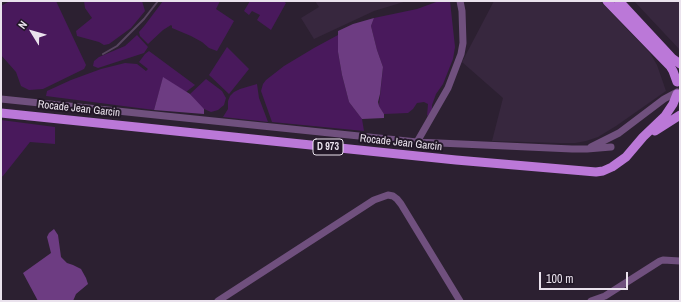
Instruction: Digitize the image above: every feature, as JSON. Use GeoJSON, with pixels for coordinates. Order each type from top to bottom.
{"type":"FeatureCollection","features":[{"type":"Feature","properties":{"kind":"main road"},"geometry":{"type":"LineString","coordinates":[[607,1],[670,66],[679,79],[676,88],[678,95]]}},
{"type":"Feature","properties":{"kind":"main road"},"geometry":{"type":"LineString","coordinates":[[619,1],[672,58],[680,64]]}},
{"type":"Feature","properties":{"kind":"main road","name":"Rocade Jean Garcin"},"geometry":{"type":"LineString","coordinates":[[1,113],[456,160],[589,172],[603,171],[612,167],[626,156],[665,116],[678,95]]}},
{"type":"Feature","properties":{"kind":"main road","name":"Rocade Jean Garcin"},"geometry":{"type":"LineString","coordinates":[[643,137],[680,115]]}},
{"type":"Feature","properties":{"kind":"street"},"geometry":{"type":"LineString","coordinates":[[418,142],[448,88],[461,54],[463,43],[462,11],[460,1]]}},
{"type":"Feature","properties":{"kind":"street"},"geometry":{"type":"LineString","coordinates":[[587,149],[619,133],[664,99],[678,95]]}},
{"type":"Feature","properties":{"kind":"street","name":"Rocade Jean Garcin"},"geometry":{"type":"LineString","coordinates":[[1,99],[418,142],[587,149],[611,147]]}},
{"type":"Feature","properties":{"kind":"street"},"geometry":{"type":"LineString","coordinates":[[218,301],[259,273],[374,200],[388,195],[393,196],[401,204],[460,301]]}},
{"type":"Feature","properties":{"kind":"street"},"geometry":{"type":"LineString","coordinates":[[591,301],[605,296],[660,261],[680,261]]}},
{"type":"Feature","properties":{"kind":"shaded area"},"geometry":{"type":"Polygon","coordinates":[[[10,1],[56,1],[86,65],[84,69],[43,89],[29,90],[21,86],[16,72],[1,55],[1,6],[10,1]]]}},
{"type":"Feature","properties":{"kind":"shaded area"},"geometry":{"type":"Polygon","coordinates":[[[84,1],[142,1],[145,11],[131,28],[109,44],[104,45],[99,42],[77,36],[76,31],[92,18],[85,8],[84,1]]]}},
{"type":"Feature","properties":{"kind":"shaded area"},"geometry":{"type":"Polygon","coordinates":[[[163,1],[220,1],[216,9],[234,21],[217,51],[209,48],[191,36],[172,28],[171,25],[163,30],[148,44],[140,36],[139,32],[163,1]]]}},
{"type":"Feature","properties":{"kind":"shaded area"},"geometry":{"type":"Polygon","coordinates":[[[250,1],[283,1],[286,3],[271,30],[257,20],[260,15],[252,11],[249,15],[244,11],[250,1]]]}},
{"type":"Feature","properties":{"kind":"shaded area"},"geometry":{"type":"Polygon","coordinates":[[[315,1],[407,1],[374,11],[314,39],[301,18],[319,7],[315,1]]]}},
{"type":"Feature","properties":{"kind":"shaded area"},"geometry":{"type":"Polygon","coordinates":[[[439,1],[450,1],[455,47],[453,59],[443,84],[436,94],[432,105],[432,112],[427,116],[428,104],[424,102],[417,103],[408,113],[384,114],[379,106],[383,67],[371,26],[374,18],[417,9],[439,1]]]}},
{"type":"Feature","properties":{"kind":"shaded area"},"geometry":{"type":"Polygon","coordinates":[[[494,1],[600,1],[650,53],[657,65],[666,91],[616,126],[598,137],[586,141],[559,143],[492,141],[503,98],[462,62],[494,1]]]}},
{"type":"Feature","properties":{"kind":"shaded area"},"geometry":{"type":"Polygon","coordinates":[[[634,1],[680,1],[680,50],[634,1]]]}},
{"type":"Feature","properties":{"kind":"shaded area"},"geometry":{"type":"Polygon","coordinates":[[[374,18],[371,26],[383,67],[378,102],[384,114],[384,118],[362,119],[349,102],[338,52],[338,31],[353,24],[374,18]]]}},
{"type":"Feature","properties":{"kind":"shaded area"},"geometry":{"type":"Polygon","coordinates":[[[137,35],[148,47],[144,53],[98,68],[93,66],[94,61],[99,57],[125,46],[137,35]]]}},
{"type":"Feature","properties":{"kind":"shaded area"},"geometry":{"type":"Polygon","coordinates":[[[338,35],[338,52],[349,102],[362,119],[364,131],[272,122],[261,91],[266,80],[284,66],[338,35]]]}},
{"type":"Feature","properties":{"kind":"shaded area"},"geometry":{"type":"Polygon","coordinates":[[[227,47],[249,69],[229,94],[209,75],[227,47]]]}},
{"type":"Feature","properties":{"kind":"shaded area"},"geometry":{"type":"Polygon","coordinates":[[[149,51],[195,85],[186,92],[163,78],[154,110],[46,96],[47,91],[71,80],[101,69],[125,63],[137,64],[146,71],[148,69],[139,62],[149,51]]]}},
{"type":"Feature","properties":{"kind":"shaded area"},"geometry":{"type":"Polygon","coordinates":[[[163,77],[190,94],[204,109],[204,114],[154,110],[163,77]]]}},
{"type":"Feature","properties":{"kind":"shaded area"},"geometry":{"type":"Polygon","coordinates":[[[206,79],[222,91],[226,98],[224,105],[218,110],[211,112],[200,106],[190,94],[206,79]]]}},
{"type":"Feature","properties":{"kind":"shaded area"},"geometry":{"type":"Polygon","coordinates":[[[257,84],[259,98],[268,122],[223,117],[228,109],[228,101],[230,96],[234,92],[257,84]]]}},
{"type":"Feature","properties":{"kind":"shaded area"},"geometry":{"type":"Polygon","coordinates":[[[1,120],[55,127],[55,144],[30,142],[1,177],[1,120]]]}},
{"type":"Feature","properties":{"kind":"shaded area"},"geometry":{"type":"Polygon","coordinates":[[[54,229],[58,235],[61,257],[67,263],[81,269],[88,284],[76,294],[73,301],[38,301],[23,273],[51,253],[47,237],[54,229]]]}},
{"type":"Feature","properties":{"kind":"waterway"},"geometry":{"type":"LineString","coordinates":[[103,54],[117,46],[144,19],[158,1]]}}]}
